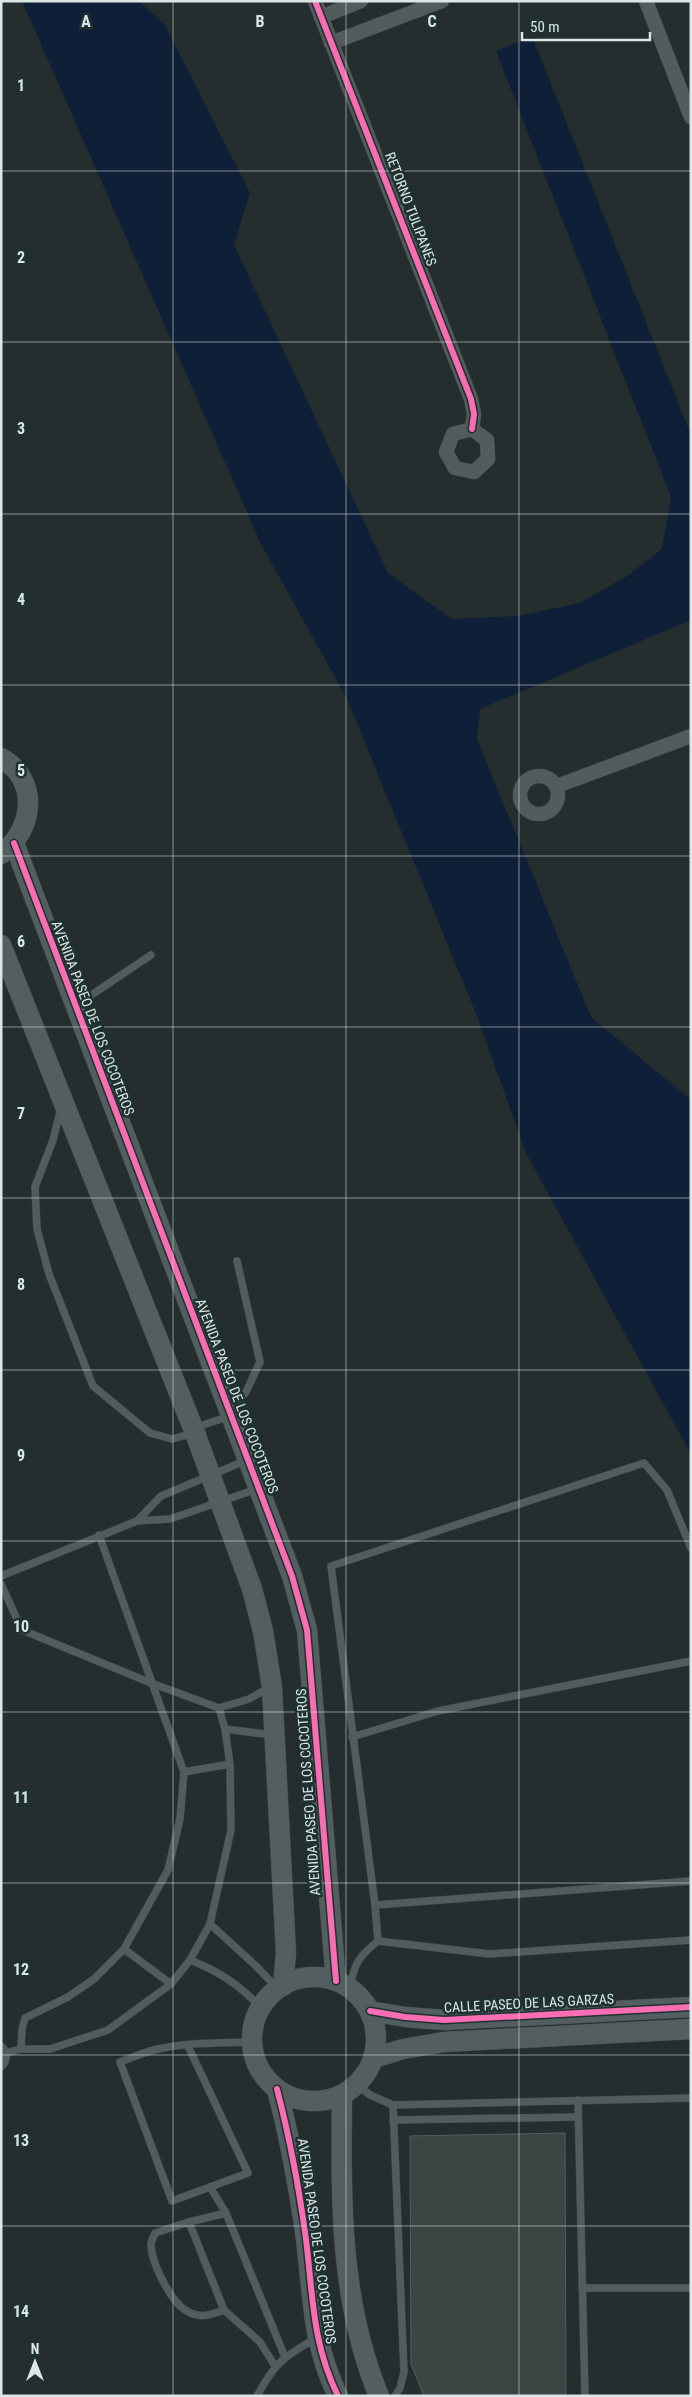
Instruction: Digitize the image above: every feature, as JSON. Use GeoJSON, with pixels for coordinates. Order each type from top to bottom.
{"type":"FeatureCollection","features":[{"type":"Feature","properties":{"kind":"street","name":"RETORNO TULIPANES"},"geometry":{"type":"LineString","coordinates":[[315,1],[471,399],[474,414],[472,429]]}},
{"type":"Feature","properties":{"kind":"street"},"geometry":{"type":"LineString","coordinates":[[321,17],[361,1]]}},
{"type":"Feature","properties":{"kind":"street"},"geometry":{"type":"LineString","coordinates":[[331,43],[442,1]]}},
{"type":"Feature","properties":{"kind":"street"},"geometry":{"type":"LineString","coordinates":[[646,1],[691,117]]}},
{"type":"Feature","properties":{"kind":"street"},"geometry":{"type":"LineString","coordinates":[[557,786],[691,736]]}},
{"type":"Feature","properties":{"kind":"street","name":"AVENIDA PASEO DE LOS COCOTEROS"},"geometry":{"type":"LineString","coordinates":[[1,758],[20,775],[27,792],[29,810],[24,828],[8,848],[75,1006],[292,1576],[307,1630],[343,1985],[318,1977],[300,1979],[280,1987],[261,2007],[254,2024],[252,2042],[256,2060],[264,2076],[277,2089],[294,2098],[318,2101],[349,2090],[341,2206],[347,2271],[354,2317],[366,2364],[380,2396]]}},
{"type":"Feature","properties":{"kind":"street"},"geometry":{"type":"LineString","coordinates":[[1,945],[211,1474],[252,1589],[272,1687],[286,1953],[280,1987]]}},
{"type":"Feature","properties":{"kind":"street"},"geometry":{"type":"LineString","coordinates":[[343,1985],[361,1998],[370,2011],[375,2026],[376,2042],[374,2058],[367,2072],[349,2090]]}},
{"type":"Feature","properties":{"kind":"street","name":"CALLE PASEO DE LAS GARZAS"},"geometry":{"type":"LineString","coordinates":[[370,2011],[405,2017],[444,2020],[691,2008]]}},
{"type":"Feature","properties":{"kind":"street"},"geometry":{"type":"LineString","coordinates":[[374,2058],[403,2049],[444,2042],[691,2029]]}},
{"type":"Feature","properties":{"kind":"street","name":"AVENIDA PASEO DE LOS COCOTEROS"},"geometry":{"type":"LineString","coordinates":[[277,2089],[298,2176],[317,2338],[328,2377],[338,2396]]}},
{"type":"Feature","properties":{"kind":"lane"},"geometry":{"type":"LineString","coordinates":[[75,1006],[151,955]]}},
{"type":"Feature","properties":{"kind":"lane"},"geometry":{"type":"LineString","coordinates":[[63,1100],[53,1140],[35,1187],[36,1229],[49,1274],[93,1386],[150,1433],[172,1439],[230,1416],[247,1390],[260,1362],[237,1261]]}},
{"type":"Feature","properties":{"kind":"lane"},"geometry":{"type":"LineString","coordinates":[[137,1521],[161,1496],[248,1459]]}},
{"type":"Feature","properties":{"kind":"lane"},"geometry":{"type":"LineString","coordinates":[[378,1941],[375,1905],[331,1566],[644,1463],[668,1490],[691,1548]]}},
{"type":"Feature","properties":{"kind":"lane"},"geometry":{"type":"LineString","coordinates":[[1,1576],[137,1521],[170,1519],[259,1489]]}},
{"type":"Feature","properties":{"kind":"lane"},"geometry":{"type":"LineString","coordinates":[[21,2049],[22,2029],[25,2018],[68,1997],[94,1979],[124,1949],[168,1870],[180,1819],[184,1772],[99,1535]]}},
{"type":"Feature","properties":{"kind":"lane"},"geometry":{"type":"LineString","coordinates":[[1,1584],[22,1630],[151,1683],[219,1708],[249,1698],[272,1687]]}},
{"type":"Feature","properties":{"kind":"lane"},"geometry":{"type":"LineString","coordinates":[[352,1737],[438,1711],[691,1661]]}},
{"type":"Feature","properties":{"kind":"lane"},"geometry":{"type":"LineString","coordinates":[[6,2053],[21,2049],[50,2049],[108,2030],[171,1984],[190,1960],[210,1924],[232,1830],[230,1764],[225,1729],[219,1708]]}},
{"type":"Feature","properties":{"kind":"lane"},"geometry":{"type":"LineString","coordinates":[[225,1729],[274,1735]]}},
{"type":"Feature","properties":{"kind":"lane"},"geometry":{"type":"LineString","coordinates":[[184,1772],[230,1764]]}},
{"type":"Feature","properties":{"kind":"lane"},"geometry":{"type":"LineString","coordinates":[[375,1905],[691,1882]]}},
{"type":"Feature","properties":{"kind":"lane"},"geometry":{"type":"LineString","coordinates":[[210,1924],[280,1987]]}},
{"type":"Feature","properties":{"kind":"lane"},"geometry":{"type":"LineString","coordinates":[[343,1985],[362,1954],[378,1941],[490,1954],[691,1940]]}},
{"type":"Feature","properties":{"kind":"lane"},"geometry":{"type":"LineString","coordinates":[[124,1949],[171,1984]]}},
{"type":"Feature","properties":{"kind":"lane"},"geometry":{"type":"LineString","coordinates":[[190,1960],[222,1974],[240,1986],[261,2007]]}},
{"type":"Feature","properties":{"kind":"lane"},"geometry":{"type":"LineString","coordinates":[[188,2046],[248,2173],[172,2201],[120,2062],[154,2050],[188,2046],[252,2042]]}},
{"type":"Feature","properties":{"kind":"lane"},"geometry":{"type":"LineString","coordinates":[[1,2046],[6,2053],[6,2060],[1,2067]]}},
{"type":"Feature","properties":{"kind":"lane"},"geometry":{"type":"LineString","coordinates":[[349,2090],[370,2095],[393,2105],[691,2098]]}},
{"type":"Feature","properties":{"kind":"lane"},"geometry":{"type":"LineString","coordinates":[[578,2100],[585,2396]]}},
{"type":"Feature","properties":{"kind":"lane"},"geometry":{"type":"LineString","coordinates":[[393,2105],[404,2372],[400,2388],[395,2396]]}},
{"type":"Feature","properties":{"kind":"lane"},"geometry":{"type":"LineString","coordinates":[[393,2120],[578,2117]]}},
{"type":"Feature","properties":{"kind":"lane"},"geometry":{"type":"LineString","coordinates":[[210,2187],[226,2213],[284,2357]]}},
{"type":"Feature","properties":{"kind":"lane"},"geometry":{"type":"LineString","coordinates":[[224,2310],[206,2317],[186,2311],[170,2294],[158,2272],[151,2243],[155,2234],[189,2222],[226,2213]]}},
{"type":"Feature","properties":{"kind":"lane"},"geometry":{"type":"LineString","coordinates":[[189,2222],[224,2310],[260,2342],[275,2366]]}},
{"type":"Feature","properties":{"kind":"lane"},"geometry":{"type":"LineString","coordinates":[[582,2288],[691,2288]]}},
{"type":"Feature","properties":{"kind":"lane"},"geometry":{"type":"LineString","coordinates":[[258,2395],[275,2366],[284,2357],[317,2338]]}},
{"type":"Feature","properties":{"kind":"water"},"geometry":{"type":"Polygon","coordinates":[[[22,1],[139,1],[165,25],[250,193],[234,245],[388,573],[452,619],[518,616],[580,603],[627,576],[662,549],[671,497],[496,51],[532,37],[691,435],[691,620],[480,709],[477,739],[591,1017],[691,1100],[691,1454],[527,1155],[475,1011],[347,699],[261,544],[22,1]]]}},
{"type":"Feature","properties":{"kind":"building"},"geometry":{"type":"Polygon","coordinates":[[[565,2133],[566,2396],[424,2396],[411,2364],[410,2136],[565,2133]]]}},
{"type":"Feature","properties":{"kind":"cycle path"},"geometry":{"type":"LineString","coordinates":[[315,1],[471,399],[474,414],[472,429]]}},
{"type":"Feature","properties":{"kind":"cycle path"},"geometry":{"type":"LineString","coordinates":[[14,843],[292,1576],[307,1630],[336,1981]]}},
{"type":"Feature","properties":{"kind":"cycle path"},"geometry":{"type":"LineString","coordinates":[[370,2011],[405,2017],[444,2020],[691,2007]]}},
{"type":"Feature","properties":{"kind":"cycle path"},"geometry":{"type":"LineString","coordinates":[[277,2089],[300,2201],[318,2338],[329,2376],[338,2396]]}}]}
